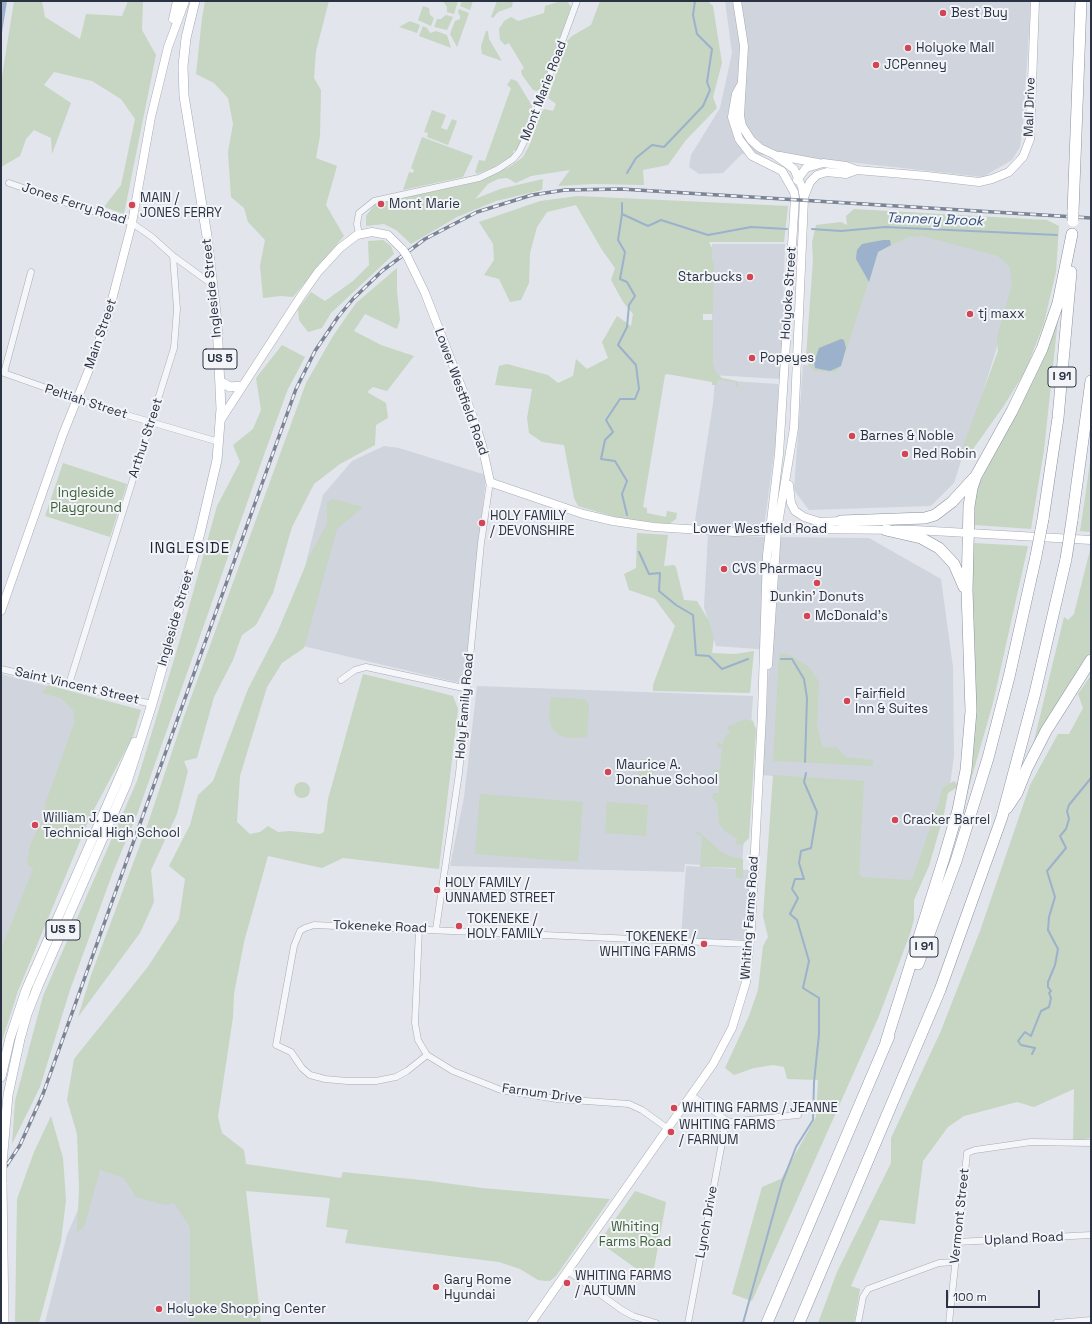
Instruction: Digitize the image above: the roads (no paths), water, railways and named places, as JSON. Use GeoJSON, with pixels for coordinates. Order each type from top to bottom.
{"type":"FeatureCollection","features":[{"type":"Feature","properties":{"kind":"highway","name":"I 91"},"geometry":{"type":"LineString","coordinates":[[767,1323],[886,1042],[940,905],[976,798],[1010,677],[1043,519],[1061,384],[1070,293],[1081,1]]}},
{"type":"Feature","properties":{"kind":"highway"},"geometry":{"type":"LineString","coordinates":[[886,1042],[944,858],[964,784],[969,747],[971,711],[967,595],[970,498],[976,476],[1012,411],[1042,349],[1058,303],[1072,234]]}},
{"type":"Feature","properties":{"kind":"highway","name":"I 91"},"geometry":{"type":"LineString","coordinates":[[799,1323],[940,990],[1002,817],[1034,700],[1066,559],[1091,381]]}},
{"type":"Feature","properties":{"kind":"highway"},"geometry":{"type":"LineString","coordinates":[[841,521],[916,518],[935,515],[952,502],[976,476]]}},
{"type":"Feature","properties":{"kind":"highway"},"geometry":{"type":"LineString","coordinates":[[886,530],[921,538],[939,548],[954,564],[967,595]]}},
{"type":"Feature","properties":{"kind":"highway"},"geometry":{"type":"LineString","coordinates":[[1002,817],[1017,793],[1030,762],[1046,731],[1091,660]]}},
{"type":"Feature","properties":{"kind":"main road","name":"Ingleside Street"},"geometry":{"type":"LineString","coordinates":[[2,1188],[2,1163],[8,1095],[18,1045],[41,979],[126,784],[152,704],[200,533],[214,475],[219,442],[221,382],[213,284],[184,96],[183,66],[193,4]]}},
{"type":"Feature","properties":{"kind":"main road"},"geometry":{"type":"LineString","coordinates":[[221,382],[230,387],[242,386]]}},
{"type":"Feature","properties":{"kind":"main road","name":"Ingleside Street"},"geometry":{"type":"LineString","coordinates":[[1,1077],[18,1014],[39,958],[152,704]]}},
{"type":"Feature","properties":{"kind":"main road","name":"US 5"},"geometry":{"type":"LineString","coordinates":[[2,1188],[4,1323]]}},
{"type":"Feature","properties":{"kind":"street","name":"Main Street"},"geometry":{"type":"LineString","coordinates":[[1,611],[76,399],[90,367],[108,315],[132,223],[150,117],[168,47],[177,1]]}},
{"type":"Feature","properties":{"kind":"street","name":"Main Street"},"geometry":{"type":"LineString","coordinates":[[168,47],[185,1]]}},
{"type":"Feature","properties":{"kind":"street","name":"Mont Marie Road"},"geometry":{"type":"LineString","coordinates":[[359,234],[356,224],[359,213],[374,201],[479,178],[498,169],[513,159],[519,152],[530,129],[577,1]]}},
{"type":"Feature","properties":{"kind":"street","name":"Holyoke Street"},"geometry":{"type":"LineString","coordinates":[[737,1],[744,46],[740,116],[742,126],[755,144],[766,152],[775,154],[792,166],[798,178],[804,198],[794,428],[789,468],[777,530]]}},
{"type":"Feature","properties":{"kind":"street","name":"Mall Drive"},"geometry":{"type":"LineString","coordinates":[[792,187],[806,168],[823,163],[846,166],[857,170],[979,182],[1000,177],[1015,167],[1026,152],[1030,139],[1035,1]]}},
{"type":"Feature","properties":{"kind":"street","name":"Holyoke Street"},"geometry":{"type":"LineString","coordinates":[[741,85],[736,94],[732,117],[739,139],[752,156],[778,168],[786,176],[792,187],[795,198],[780,441],[769,531]]}},
{"type":"Feature","properties":{"kind":"street"},"geometry":{"type":"LineString","coordinates":[[775,154],[823,163]]}},
{"type":"Feature","properties":{"kind":"street","name":"Mall Drive"},"geometry":{"type":"LineString","coordinates":[[798,178],[817,171],[846,174],[857,170]]}},
{"type":"Feature","properties":{"kind":"street"},"geometry":{"type":"LineString","coordinates":[[804,198],[812,180],[817,175],[827,172]]}},
{"type":"Feature","properties":{"kind":"street"},"geometry":{"type":"LineString","coordinates":[[786,176],[798,178]]}},
{"type":"Feature","properties":{"kind":"street","name":"Jones Ferry Road"},"geometry":{"type":"LineString","coordinates":[[9,183],[75,206],[132,223],[152,237],[173,256],[213,284]]}},
{"type":"Feature","properties":{"kind":"street","name":"Lower Westfield Road"},"geometry":{"type":"LineString","coordinates":[[359,234],[372,232],[382,233],[393,239],[405,253],[425,293],[473,417],[482,445],[490,482],[564,508],[618,522],[706,530],[886,530],[968,532],[1091,540]]}},
{"type":"Feature","properties":{"kind":"street"},"geometry":{"type":"LineString","coordinates":[[220,422],[242,386],[318,272],[340,248],[359,234]]}},
{"type":"Feature","properties":{"kind":"street","name":"Arthur Street"},"geometry":{"type":"LineString","coordinates":[[69,684],[174,348],[177,309],[173,256]]}},
{"type":"Feature","properties":{"kind":"street"},"geometry":{"type":"LineString","coordinates":[[2,373],[31,272]]}},
{"type":"Feature","properties":{"kind":"street","name":"Peltiah Street"},"geometry":{"type":"LineString","coordinates":[[2,373],[76,399],[219,442]]}},
{"type":"Feature","properties":{"kind":"street"},"geometry":{"type":"LineString","coordinates":[[789,468],[789,498],[795,511],[809,520],[820,522],[841,521],[863,530]]}},
{"type":"Feature","properties":{"kind":"street","name":"Holy Family Road"},"geometry":{"type":"LineString","coordinates":[[436,929],[455,801],[468,689],[477,576],[490,482]]}},
{"type":"Feature","properties":{"kind":"street","name":"Whiting Farms Road"},"geometry":{"type":"LineString","coordinates":[[762,714],[770,634],[777,530]]}},
{"type":"Feature","properties":{"kind":"street","name":"Whiting Farms Road"},"geometry":{"type":"LineString","coordinates":[[531,1323],[691,1095],[722,1048],[734,1022],[746,982],[750,944],[762,714],[764,604],[769,531]]}},
{"type":"Feature","properties":{"kind":"street"},"geometry":{"type":"LineString","coordinates":[[341,680],[355,670],[366,667],[468,689]]}},
{"type":"Feature","properties":{"kind":"street","name":"Saint Vincent Street"},"geometry":{"type":"LineString","coordinates":[[1,669],[152,704]]}},
{"type":"Feature","properties":{"kind":"street","name":"Tokeneke Road"},"geometry":{"type":"LineString","coordinates":[[427,1055],[407,1071],[389,1079],[376,1081],[347,1081],[325,1079],[310,1075],[302,1068],[291,1052],[276,1045],[294,946],[303,929],[314,925],[436,929],[750,944]]}},
{"type":"Feature","properties":{"kind":"street"},"geometry":{"type":"LineString","coordinates":[[419,929],[415,1023],[418,1040],[427,1055]]}},
{"type":"Feature","properties":{"kind":"street","name":"Farnum Drive"},"geometry":{"type":"LineString","coordinates":[[427,1055],[453,1071],[492,1087],[511,1092],[556,1099],[629,1104],[642,1110],[667,1128]]}},
{"type":"Feature","properties":{"kind":"street"},"geometry":{"type":"LineString","coordinates":[[691,1095],[729,1122],[798,1115]]}},
{"type":"Feature","properties":{"kind":"street","name":"Lynch Drive"},"geometry":{"type":"LineString","coordinates":[[688,1323],[723,1140],[726,1126],[729,1122]]}},
{"type":"Feature","properties":{"kind":"street","name":"Vermont Street"},"geometry":{"type":"LineString","coordinates":[[949,1323],[966,1156],[972,1151],[1022,1143],[1091,1143]]}},
{"type":"Feature","properties":{"kind":"street","name":"Upland Road"},"geometry":{"type":"LineString","coordinates":[[957,1242],[1091,1236]]}},
{"type":"Feature","properties":{"kind":"street"},"geometry":{"type":"LineString","coordinates":[[858,1323],[863,1297],[868,1289],[939,1263],[955,1262]]}},
{"type":"Feature","properties":{"kind":"street"},"geometry":{"type":"LineString","coordinates":[[568,1271],[622,1310],[633,1316],[656,1323]]}},
{"type":"Feature","properties":{"kind":"street"},"geometry":{"type":"LineString","coordinates":[[1056,1323],[1091,1320]]}},
{"type":"Feature","properties":{"kind":"water"},"geometry":{"type":"Polygon","coordinates":[[[1,1],[7,1],[1,39],[1,1]]]}},
{"type":"Feature","properties":{"kind":"water"},"geometry":{"type":"Polygon","coordinates":[[[890,240],[891,245],[878,252],[869,282],[856,259],[857,250],[862,244],[890,240]]]}},
{"type":"Feature","properties":{"kind":"water"},"geometry":{"type":"Polygon","coordinates":[[[841,339],[844,340],[846,348],[841,366],[830,371],[815,368],[814,362],[819,348],[841,339]]]}},
{"type":"Feature","properties":{"kind":"waterway","name":"Tannery Brook"},"geometry":{"type":"LineString","coordinates":[[627,173],[636,158],[652,145],[664,147],[703,106],[710,90],[707,82],[712,49],[697,34],[693,15],[695,1]]}},
{"type":"Feature","properties":{"kind":"waterway","name":"Tannery Brook"},"geometry":{"type":"LineString","coordinates":[[622,203],[622,214],[648,226],[661,220],[708,235],[751,227],[787,229]]}},
{"type":"Feature","properties":{"kind":"waterway"},"geometry":{"type":"LineString","coordinates":[[622,214],[618,240],[625,252],[620,279],[627,282],[635,296],[629,305],[627,327],[618,345],[636,365],[639,389],[635,399],[620,399],[606,420],[613,432],[605,440],[601,459],[615,461],[627,481],[622,494],[627,515]]}},
{"type":"Feature","properties":{"kind":"waterway","name":"Tannery Brook"},"geometry":{"type":"LineString","coordinates":[[812,229],[841,231],[885,227],[1057,235]]}},
{"type":"Feature","properties":{"kind":"waterway"},"geometry":{"type":"LineString","coordinates":[[639,552],[649,574],[660,573],[659,591],[676,605],[693,615],[696,655],[709,656],[722,669],[748,659]]}},
{"type":"Feature","properties":{"kind":"waterway"},"geometry":{"type":"LineString","coordinates":[[781,659],[792,659],[804,679],[807,698],[805,762]]}},
{"type":"Feature","properties":{"kind":"waterway"},"geometry":{"type":"LineString","coordinates":[[743,1323],[782,1183],[796,1147],[813,1120],[814,1082],[819,1034],[819,998],[803,988],[809,961],[797,920],[790,914],[798,898],[792,889],[795,879],[804,879],[799,863],[801,851],[811,848],[817,812],[804,782],[806,773]]}},
{"type":"Feature","properties":{"kind":"waterway"},"geometry":{"type":"LineString","coordinates":[[1032,1054],[1035,1048],[1021,1045],[1018,1041],[1025,1032],[1031,1036],[1041,1011],[1049,1007],[1051,998],[1049,993],[1051,991],[1048,987],[1048,982],[1055,965],[1058,949],[1048,930],[1049,917],[1055,897],[1047,871],[1066,848],[1060,836],[1066,829],[1069,819],[1067,811],[1069,805],[1091,778]]}},
{"type":"Feature","properties":{"kind":"railway"},"geometry":{"type":"LineString","coordinates":[[1,1174],[20,1145],[43,1094],[296,389],[315,351],[338,317],[353,299],[382,271],[425,239],[477,212],[532,195],[565,190],[621,189],[1091,218]]}},
{"type":"Feature","properties":{"kind":"place","name":"Best Buy"},"geometry":{"type":"Point","coordinates":[943,13]}},
{"type":"Feature","properties":{"kind":"place","name":"Holyoke Mall"},"geometry":{"type":"Point","coordinates":[908,48]}},
{"type":"Feature","properties":{"kind":"place","name":"JCPenney"},"geometry":{"type":"Point","coordinates":[876,65]}},
{"type":"Feature","properties":{"kind":"place","name":"Mont Marie"},"geometry":{"type":"Point","coordinates":[381,204]}},
{"type":"Feature","properties":{"kind":"place","name":"MAIN / JONES FERRY"},"geometry":{"type":"Point","coordinates":[132,205]}},
{"type":"Feature","properties":{"kind":"place","name":"Starbucks"},"geometry":{"type":"Point","coordinates":[750,277]}},
{"type":"Feature","properties":{"kind":"place","name":"tj maxx"},"geometry":{"type":"Point","coordinates":[970,314]}},
{"type":"Feature","properties":{"kind":"place","name":"Popeyes"},"geometry":{"type":"Point","coordinates":[752,358]}},
{"type":"Feature","properties":{"kind":"place","name":"Barnes & Noble"},"geometry":{"type":"Point","coordinates":[852,436]}},
{"type":"Feature","properties":{"kind":"place","name":"Red Robin"},"geometry":{"type":"Point","coordinates":[905,454]}},
{"type":"Feature","properties":{"kind":"place","name":"HOLY FAMILY / DEVONSHIRE"},"geometry":{"type":"Point","coordinates":[482,523]}},
{"type":"Feature","properties":{"kind":"place","name":"CVS Pharmacy"},"geometry":{"type":"Point","coordinates":[724,569]}},
{"type":"Feature","properties":{"kind":"place","name":"Dunkin' Donuts"},"geometry":{"type":"Point","coordinates":[817,583]}},
{"type":"Feature","properties":{"kind":"place","name":"McDonald's"},"geometry":{"type":"Point","coordinates":[807,616]}},
{"type":"Feature","properties":{"kind":"place","name":"Fairfield Inn & Suites"},"geometry":{"type":"Point","coordinates":[847,701]}},
{"type":"Feature","properties":{"kind":"place","name":"Maurice A. Donahue School"},"geometry":{"type":"Point","coordinates":[608,772]}},
{"type":"Feature","properties":{"kind":"place","name":"Cracker Barrel"},"geometry":{"type":"Point","coordinates":[895,820]}},
{"type":"Feature","properties":{"kind":"place","name":"William J. Dean Technical High School"},"geometry":{"type":"Point","coordinates":[35,825]}},
{"type":"Feature","properties":{"kind":"place","name":"HOLY FAMILY / UNNAMED STREET"},"geometry":{"type":"Point","coordinates":[437,890]}},
{"type":"Feature","properties":{"kind":"place","name":"TOKENEKE / HOLY FAMILY"},"geometry":{"type":"Point","coordinates":[459,926]}},
{"type":"Feature","properties":{"kind":"place","name":"TOKENEKE / WHITING FARMS"},"geometry":{"type":"Point","coordinates":[704,944]}},
{"type":"Feature","properties":{"kind":"place","name":"WHITING FARMS / JEANNE"},"geometry":{"type":"Point","coordinates":[674,1108]}},
{"type":"Feature","properties":{"kind":"place","name":"WHITING FARMS / FARNUM"},"geometry":{"type":"Point","coordinates":[671,1132]}},
{"type":"Feature","properties":{"kind":"place","name":"WHITING FARMS / AUTUMN"},"geometry":{"type":"Point","coordinates":[567,1283]}},
{"type":"Feature","properties":{"kind":"place","name":"Gary Rome Hyundai"},"geometry":{"type":"Point","coordinates":[436,1287]}},
{"type":"Feature","properties":{"kind":"place","name":"Holyoke Shopping Center"},"geometry":{"type":"Point","coordinates":[159,1309]}},
{"type":"Feature","properties":{"kind":"district","name":"INGLESIDE"},"geometry":{"type":"Point","coordinates":[190,549]}},
{"type":"Feature","properties":{"kind":"park label","name":"Ingleside Playground"},"geometry":{"type":"Point","coordinates":[86,500]}}]}
